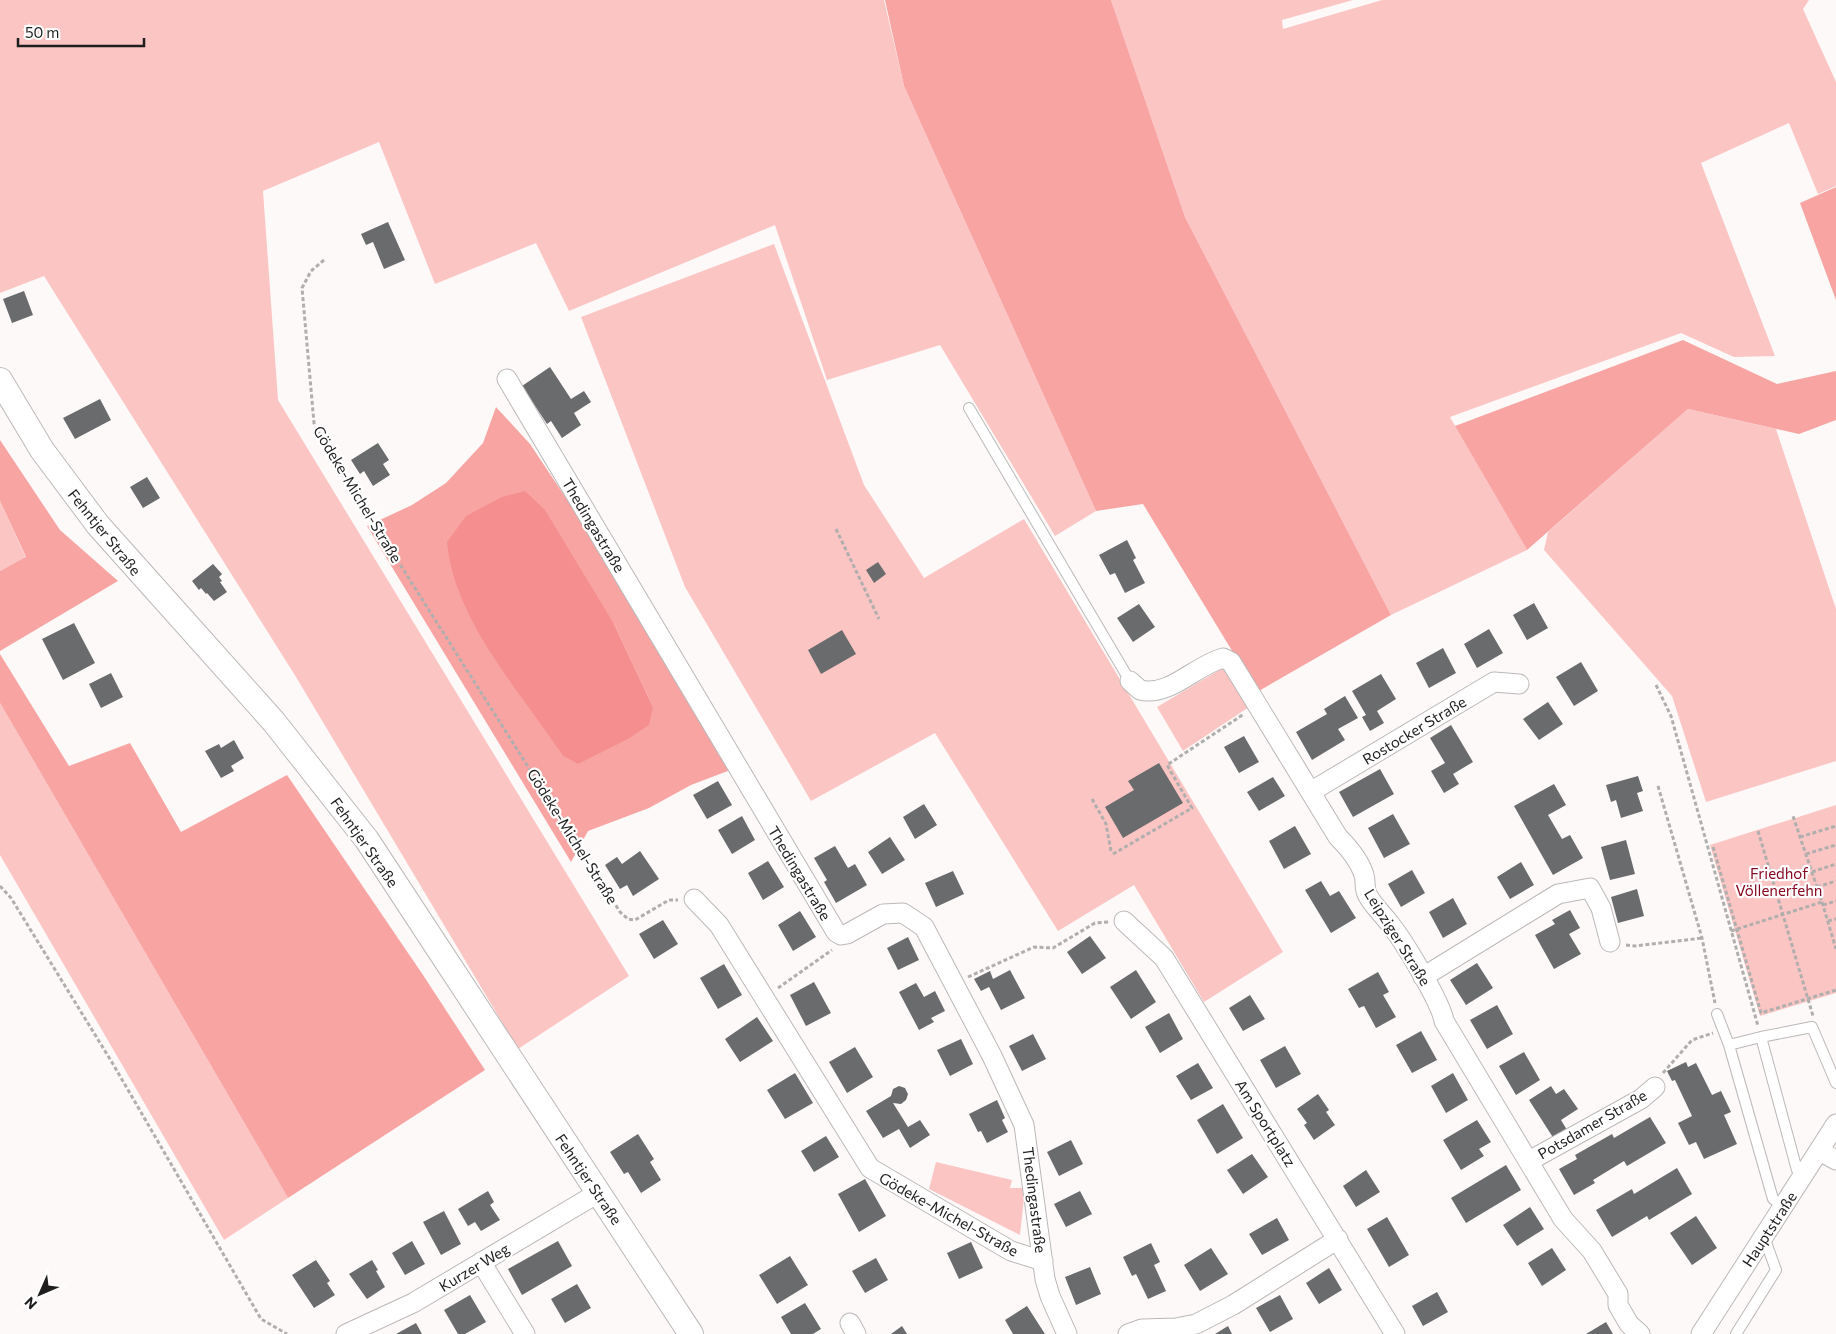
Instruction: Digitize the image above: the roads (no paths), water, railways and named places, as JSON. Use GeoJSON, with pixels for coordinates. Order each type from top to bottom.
{"type":"FeatureCollection","features":[{"type":"Feature","properties":{"kind":"street","name":"Thedingastraße"},"geometry":{"type":"LineString","coordinates":[[507,379],[728,748],[832,927],[841,935],[853,931],[882,914],[903,913],[924,927],[992,1056],[1024,1125],[1042,1261],[1050,1296],[1067,1334]]}},
{"type":"Feature","properties":{"kind":"street","name":"Fehntjer Straße"},"geometry":{"type":"LineString","coordinates":[[0,380],[42,450],[98,525],[274,722],[347,812],[691,1334]]}},
{"type":"Feature","properties":{"kind":"street","name":"Leipziger Straße"},"geometry":{"type":"LineString","coordinates":[[1130,681],[1140,690],[1159,692],[1210,662],[1223,658],[1231,662],[1312,791],[1338,837],[1346,845],[1364,875],[1366,892],[1379,914],[1390,923],[1423,976],[1443,1012],[1444,1021],[1563,1219],[1592,1251],[1618,1294],[1618,1305],[1629,1324],[1640,1334]]}},
{"type":"Feature","properties":{"kind":"street","name":"Rostocker Straße"},"geometry":{"type":"LineString","coordinates":[[1312,791],[1494,682],[1518,684]]}},
{"type":"Feature","properties":{"kind":"street"},"geometry":{"type":"LineString","coordinates":[[1423,976],[1558,894],[1590,888],[1601,908],[1610,942]]}},
{"type":"Feature","properties":{"kind":"street","name":"Gödeke-Michel-Straße"},"geometry":{"type":"LineString","coordinates":[[694,899],[719,925],[870,1168],[1011,1251],[1042,1261]]}},
{"type":"Feature","properties":{"kind":"street","name":"Am Sportplatz"},"geometry":{"type":"LineString","coordinates":[[1124,922],[1164,958],[1338,1239],[1394,1334]]}},
{"type":"Feature","properties":{"kind":"street","name":"Potsdamer Straße"},"geometry":{"type":"LineString","coordinates":[[1529,1161],[1641,1099],[1655,1087]]}},
{"type":"Feature","properties":{"kind":"street","name":"Hauptstraße"},"geometry":{"type":"LineString","coordinates":[[1701,1334],[1804,1176],[1828,1156],[1836,1124]]}},
{"type":"Feature","properties":{"kind":"street","name":"Kurzer Weg"},"geometry":{"type":"LineString","coordinates":[[346,1334],[413,1303],[598,1193]]}},
{"type":"Feature","properties":{"kind":"street"},"geometry":{"type":"LineString","coordinates":[[1128,1334],[1142,1329],[1176,1328],[1196,1324],[1233,1305],[1338,1239]]}},
{"type":"Feature","properties":{"kind":"street"},"geometry":{"type":"LineString","coordinates":[[481,1262],[525,1334]]}},
{"type":"Feature","properties":{"kind":"lane"},"geometry":{"type":"LineString","coordinates":[[969,408],[1130,681]]}},
{"type":"Feature","properties":{"kind":"lane"},"geometry":{"type":"LineString","coordinates":[[1717,1014],[1729,1045],[1773,1199],[1784,1206]]}},
{"type":"Feature","properties":{"kind":"lane"},"geometry":{"type":"LineString","coordinates":[[1729,1045],[1761,1036],[1812,1027],[1836,1083]]}},
{"type":"Feature","properties":{"kind":"lane"},"geometry":{"type":"LineString","coordinates":[[1761,1036],[1797,1170],[1804,1176]]}},
{"type":"Feature","properties":{"kind":"lane"},"geometry":{"type":"LineString","coordinates":[[1736,1334],[1776,1270],[1764,1237]]}},
{"type":"Feature","properties":{"kind":"park label","name":"Friedhof Völlenerfehn"},"geometry":{"type":"Point","coordinates":[1779,882]}}]}
